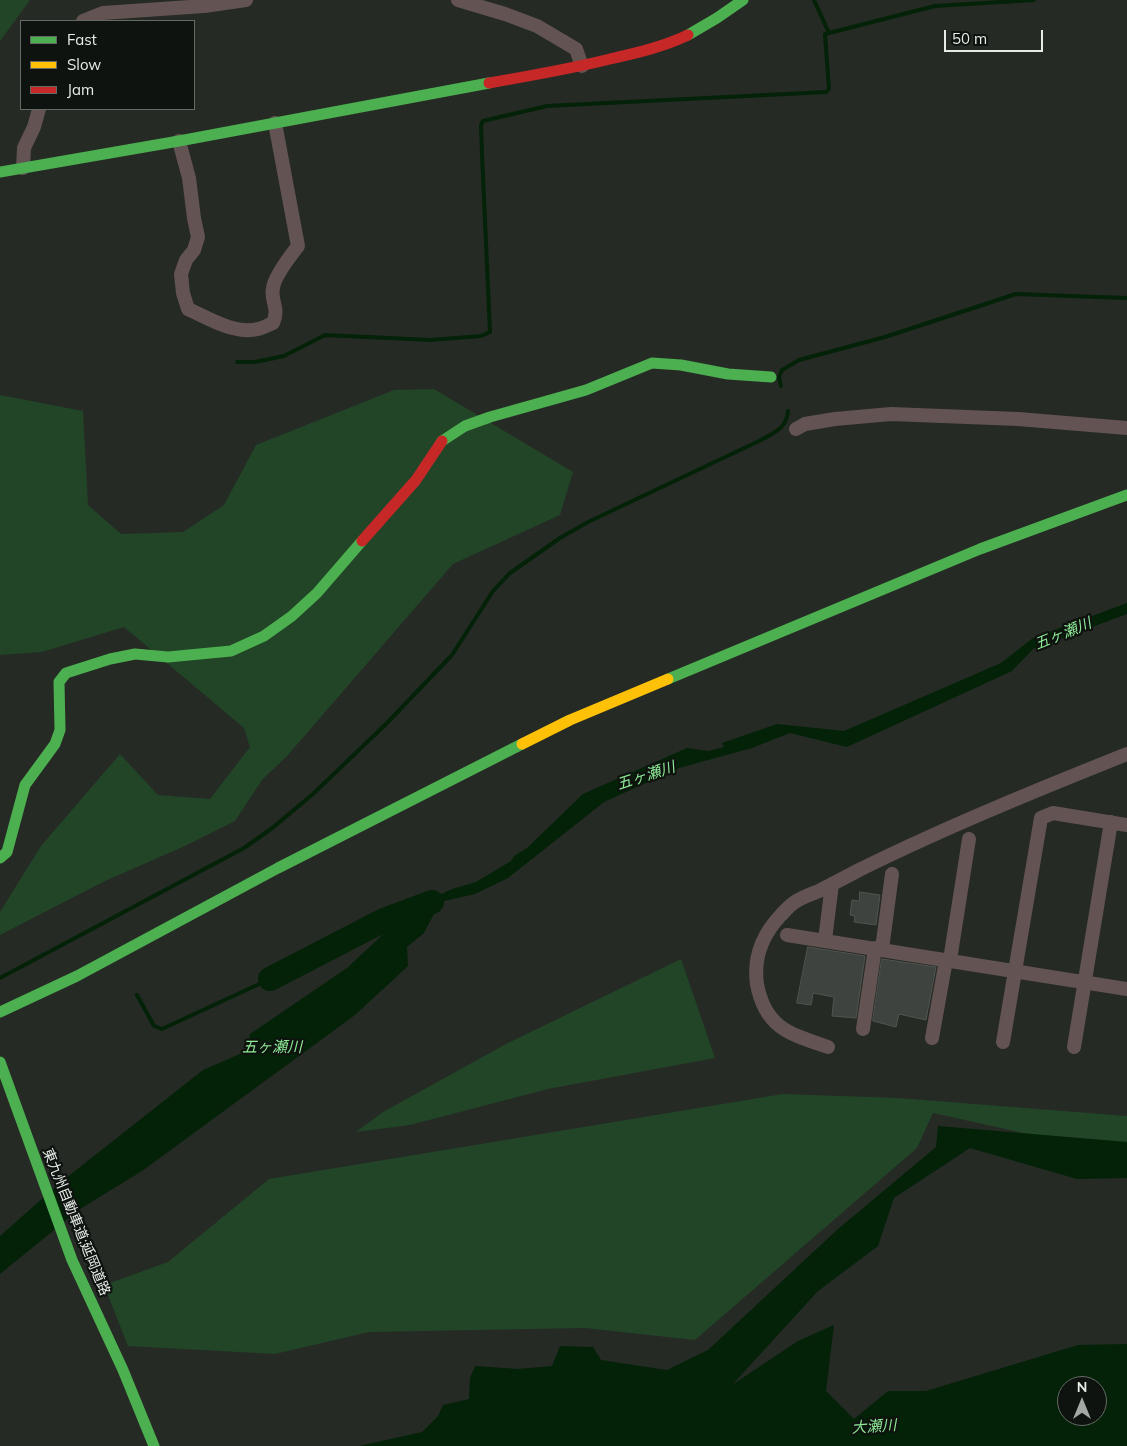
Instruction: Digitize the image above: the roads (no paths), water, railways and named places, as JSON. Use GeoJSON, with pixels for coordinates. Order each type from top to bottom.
{"type":"FeatureCollection","features":[{"type":"Feature","properties":{"kind":"main road"},"geometry":{"type":"LineString","coordinates":[[0,172],[179,141],[582,66],[673,42],[710,23],[743,0]]}},
{"type":"Feature","properties":{"kind":"main road"},"geometry":{"type":"LineString","coordinates":[[0,858],[7,852],[25,785],[54,744],[60,730],[59,682],[66,673],[110,659],[135,654],[168,657],[231,651],[264,636],[292,616],[317,593],[416,480],[442,439],[465,426],[490,416],[586,390],[652,363],[681,365],[728,374],[771,377]]}},
{"type":"Feature","properties":{"kind":"main road"},"geometry":{"type":"LineString","coordinates":[[0,1012],[76,976],[278,868],[570,720],[980,549],[1127,495]]}},
{"type":"Feature","properties":{"kind":"main road","name":"東九州自動車道;延岡道路"},"geometry":{"type":"LineString","coordinates":[[0,1062],[72,1260],[123,1370],[154,1446]]}},
{"type":"Feature","properties":{"kind":"street"},"geometry":{"type":"LineString","coordinates":[[86,20],[103,13],[204,6],[246,0]]}},
{"type":"Feature","properties":{"kind":"street"},"geometry":{"type":"LineString","coordinates":[[458,0],[537,26],[576,49],[582,66]]}},
{"type":"Feature","properties":{"kind":"street"},"geometry":{"type":"LineString","coordinates":[[23,168],[24,148],[34,127],[39,110]]}},
{"type":"Feature","properties":{"kind":"street"},"geometry":{"type":"LineString","coordinates":[[179,141],[189,178],[198,237],[194,250],[186,260],[181,274],[183,293],[188,309],[231,327],[242,330],[257,330],[273,323],[276,316],[273,288],[284,266],[298,246],[275,123]]}},
{"type":"Feature","properties":{"kind":"street"},"geometry":{"type":"LineString","coordinates":[[796,429],[805,424],[835,419],[891,414],[1018,419],[1127,428]]}},
{"type":"Feature","properties":{"kind":"street"},"geometry":{"type":"LineString","coordinates":[[828,1047],[792,1034],[779,1026],[768,1013],[760,997],[757,980],[757,960],[766,933],[794,902],[883,858],[1043,787],[1127,754]]}},
{"type":"Feature","properties":{"kind":"street"},"geometry":{"type":"LineString","coordinates":[[1004,1042],[1041,818],[1053,813],[1127,825]]}},
{"type":"Feature","properties":{"kind":"street"},"geometry":{"type":"LineString","coordinates":[[1074,1047],[1111,822]]}},
{"type":"Feature","properties":{"kind":"street"},"geometry":{"type":"LineString","coordinates":[[932,1038],[969,839]]}},
{"type":"Feature","properties":{"kind":"street"},"geometry":{"type":"LineString","coordinates":[[863,1030],[892,874]]}},
{"type":"Feature","properties":{"kind":"street"},"geometry":{"type":"LineString","coordinates":[[825,940],[832,884]]}},
{"type":"Feature","properties":{"kind":"street"},"geometry":{"type":"LineString","coordinates":[[786,935],[1127,989]]}},
{"type":"Feature","properties":{"kind":"water","name":"五ヶ瀬川"},"geometry":{"type":"Polygon","coordinates":[[[1127,603],[1127,614],[1033,649],[1012,671],[847,747],[790,733],[752,748],[679,768],[604,802],[508,878],[475,894],[440,902],[424,933],[407,947],[408,966],[355,1015],[142,1171],[80,1209],[0,1274],[0,1236],[61,1182],[203,1070],[247,1051],[250,1034],[347,968],[392,926],[431,899],[452,889],[476,882],[511,861],[514,856],[527,848],[583,794],[687,748],[708,751],[724,747],[722,743],[777,724],[844,731],[1001,663],[1033,638],[1127,603]]]}},
{"type":"Feature","properties":{"kind":"water","name":"大瀬川"},"geometry":{"type":"Polygon","coordinates":[[[938,1126],[1127,1142],[1127,1178],[1077,1179],[970,1148],[894,1198],[878,1246],[818,1291],[732,1385],[798,1341],[834,1325],[826,1391],[854,1419],[888,1391],[926,1391],[1078,1345],[1127,1344],[1127,1446],[359,1446],[422,1432],[438,1416],[443,1405],[469,1399],[470,1378],[475,1366],[518,1369],[552,1366],[560,1346],[593,1347],[601,1360],[667,1370],[708,1350],[838,1229],[936,1147],[938,1126]]]}},
{"type":"Feature","properties":{"kind":"waterway"},"geometry":{"type":"LineString","coordinates":[[814,0],[829,33]]}},
{"type":"Feature","properties":{"kind":"waterway"},"geometry":{"type":"LineString","coordinates":[[237,362],[255,362],[284,356],[325,335],[431,340],[481,336],[490,332],[481,125],[483,121],[547,106],[826,92],[829,89],[825,34],[935,6],[1034,0]]}},
{"type":"Feature","properties":{"kind":"waterway"},"geometry":{"type":"LineString","coordinates":[[781,386],[779,377],[782,370],[799,360],[885,337],[1016,294],[1127,298]]}},
{"type":"Feature","properties":{"kind":"waterway"},"geometry":{"type":"LineString","coordinates":[[0,978],[244,848],[271,829],[313,794],[386,724],[452,655],[493,591],[510,573],[560,538],[588,522],[774,433],[785,422],[788,411]]}},
{"type":"Feature","properties":{"kind":"waterway"},"geometry":{"type":"LineString","coordinates":[[270,979],[384,920],[432,902]]}},
{"type":"Feature","properties":{"kind":"waterway"},"geometry":{"type":"LineString","coordinates":[[137,995],[154,1026],[162,1029],[270,979]]}}]}
